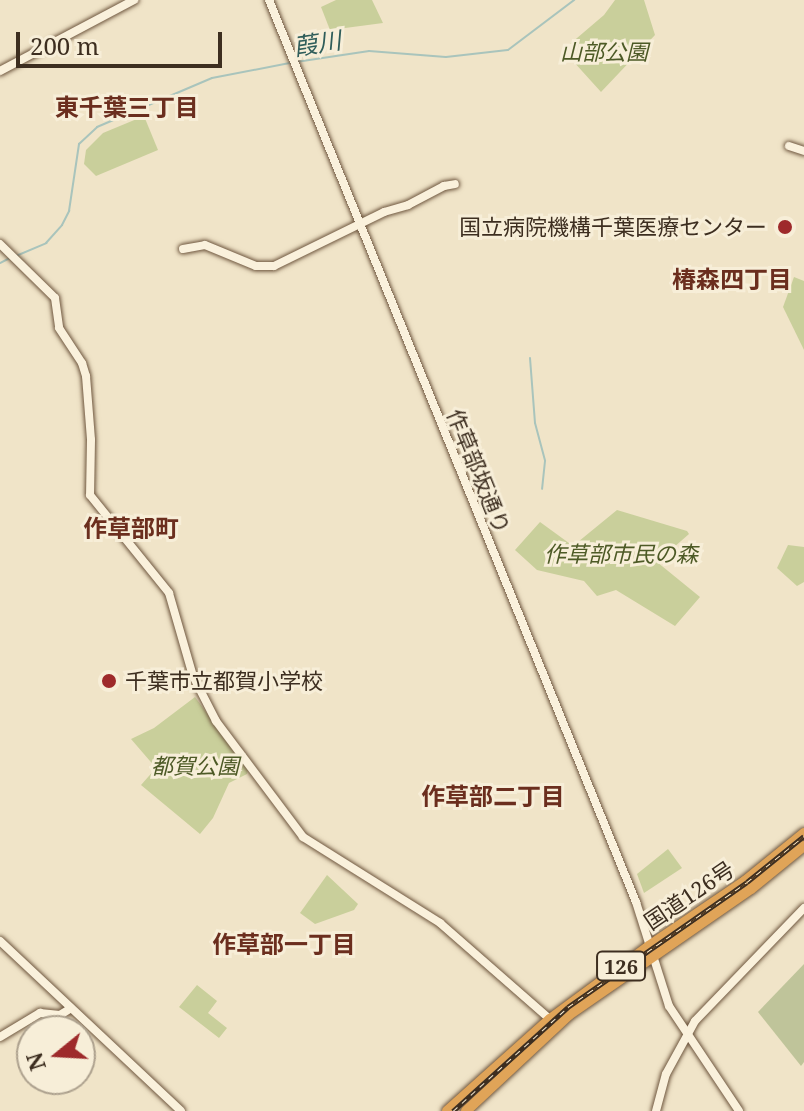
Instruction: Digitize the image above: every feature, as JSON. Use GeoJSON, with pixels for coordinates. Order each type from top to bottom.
{"type":"FeatureCollection","features":[{"type":"Feature","properties":{"kind":"highway","name":"国道126号"},"geometry":{"type":"LineString","coordinates":[[447,1111],[554,1022],[745,881],[804,833]]}},
{"type":"Feature","properties":{"kind":"highway","name":"国道126号"},"geometry":{"type":"LineString","coordinates":[[651,951],[751,889],[804,846]]}},
{"type":"Feature","properties":{"kind":"highway","name":"国道126号"},"geometry":{"type":"LineString","coordinates":[[466,1111],[554,1022]]}},
{"type":"Feature","properties":{"kind":"street"},"geometry":{"type":"LineString","coordinates":[[0,71],[134,0]]}},
{"type":"Feature","properties":{"kind":"street","name":"作草部坂通り"},"geometry":{"type":"LineString","coordinates":[[269,0],[636,902],[669,1006],[739,1111]]}},
{"type":"Feature","properties":{"kind":"street"},"geometry":{"type":"LineString","coordinates":[[789,146],[804,151]]}},
{"type":"Feature","properties":{"kind":"street"},"geometry":{"type":"LineString","coordinates":[[183,249],[205,245],[256,266],[274,266],[444,186],[455,184]]}},
{"type":"Feature","properties":{"kind":"street"},"geometry":{"type":"LineString","coordinates":[[0,244],[55,298],[59,328],[82,363],[91,440],[90,495],[169,593],[193,676],[216,721],[303,837],[440,923],[554,1022]]}},
{"type":"Feature","properties":{"kind":"street"},"geometry":{"type":"LineString","coordinates":[[656,1111],[666,1074],[687,1034],[724,988],[804,908]]}},
{"type":"Feature","properties":{"kind":"street"},"geometry":{"type":"LineString","coordinates":[[0,941],[181,1111]]}},
{"type":"Feature","properties":{"kind":"street"},"geometry":{"type":"LineString","coordinates":[[0,1037],[40,1013],[60,1015],[71,1008]]}},
{"type":"Feature","properties":{"kind":"green space"},"geometry":{"type":"Polygon","coordinates":[[[336,0],[372,0],[383,23],[330,30],[321,7],[336,0]]]}},
{"type":"Feature","properties":{"kind":"green space","name":"山部公園"},"geometry":{"type":"Polygon","coordinates":[[[615,0],[644,0],[655,35],[601,92],[563,50],[604,15],[615,0]]]}},
{"type":"Feature","properties":{"kind":"green space"},"geometry":{"type":"Polygon","coordinates":[[[144,116],[158,150],[96,176],[84,164],[86,150],[103,133],[144,116]]]}},
{"type":"Feature","properties":{"kind":"green space"},"geometry":{"type":"Polygon","coordinates":[[[794,277],[804,281],[804,350],[783,307],[794,277]]]}},
{"type":"Feature","properties":{"kind":"green space","name":"作草部市民の森"},"geometry":{"type":"Polygon","coordinates":[[[617,510],[689,534],[657,562],[700,597],[675,626],[616,590],[597,596],[584,581],[537,570],[515,550],[540,522],[573,546],[617,510]]]}},
{"type":"Feature","properties":{"kind":"green space"},"geometry":{"type":"Polygon","coordinates":[[[788,545],[804,547],[804,582],[797,586],[777,568],[788,545]]]}},
{"type":"Feature","properties":{"kind":"green space","name":"都賀公園"},"geometry":{"type":"Polygon","coordinates":[[[195,697],[248,770],[247,774],[229,783],[213,818],[200,834],[141,785],[156,768],[131,739],[154,728],[195,697]]]}},
{"type":"Feature","properties":{"kind":"green space"},"geometry":{"type":"Polygon","coordinates":[[[668,849],[682,868],[644,893],[637,874],[668,849]]]}},
{"type":"Feature","properties":{"kind":"green space"},"geometry":{"type":"Polygon","coordinates":[[[327,875],[358,904],[354,910],[315,924],[300,913],[327,875]]]}},
{"type":"Feature","properties":{"kind":"green space"},"geometry":{"type":"Polygon","coordinates":[[[804,964],[804,1062],[801,1066],[758,1012],[804,964]]]}},
{"type":"Feature","properties":{"kind":"green space"},"geometry":{"type":"Polygon","coordinates":[[[197,985],[217,1001],[208,1013],[227,1028],[219,1038],[179,1007],[197,985]]]}},
{"type":"Feature","properties":{"kind":"waterway","name":"葭川"},"geometry":{"type":"LineString","coordinates":[[296,62],[369,51],[446,57],[508,50],[574,0]]}},
{"type":"Feature","properties":{"kind":"waterway","name":"葭川"},"geometry":{"type":"LineString","coordinates":[[16,256],[46,243],[62,225],[69,211],[79,144],[97,127],[212,78],[290,63]]}},
{"type":"Feature","properties":{"kind":"waterway","name":"葭川"},"geometry":{"type":"LineString","coordinates":[[0,263],[10,258]]}},
{"type":"Feature","properties":{"kind":"waterway"},"geometry":{"type":"LineString","coordinates":[[530,358],[535,423],[545,461],[542,489]]}},
{"type":"Feature","properties":{"kind":"railway"},"geometry":{"type":"LineString","coordinates":[[453,1111],[568,1007],[747,882],[804,836]]}},
{"type":"Feature","properties":{"kind":"place","name":"国立病院機構千葉医療センター"},"geometry":{"type":"Point","coordinates":[785,227]}},
{"type":"Feature","properties":{"kind":"place","name":"千葉市立都賀小学校"},"geometry":{"type":"Point","coordinates":[109,681]}},
{"type":"Feature","properties":{"kind":"district","name":"東千葉三丁目"},"geometry":{"type":"Point","coordinates":[127,107]}},
{"type":"Feature","properties":{"kind":"district","name":"椿森四丁目"},"geometry":{"type":"Point","coordinates":[732,279]}},
{"type":"Feature","properties":{"kind":"district","name":"作草部町"},"geometry":{"type":"Point","coordinates":[131,528]}},
{"type":"Feature","properties":{"kind":"district","name":"作草部二丁目"},"geometry":{"type":"Point","coordinates":[493,796]}},
{"type":"Feature","properties":{"kind":"district","name":"作草部一丁目"},"geometry":{"type":"Point","coordinates":[284,944]}}]}
